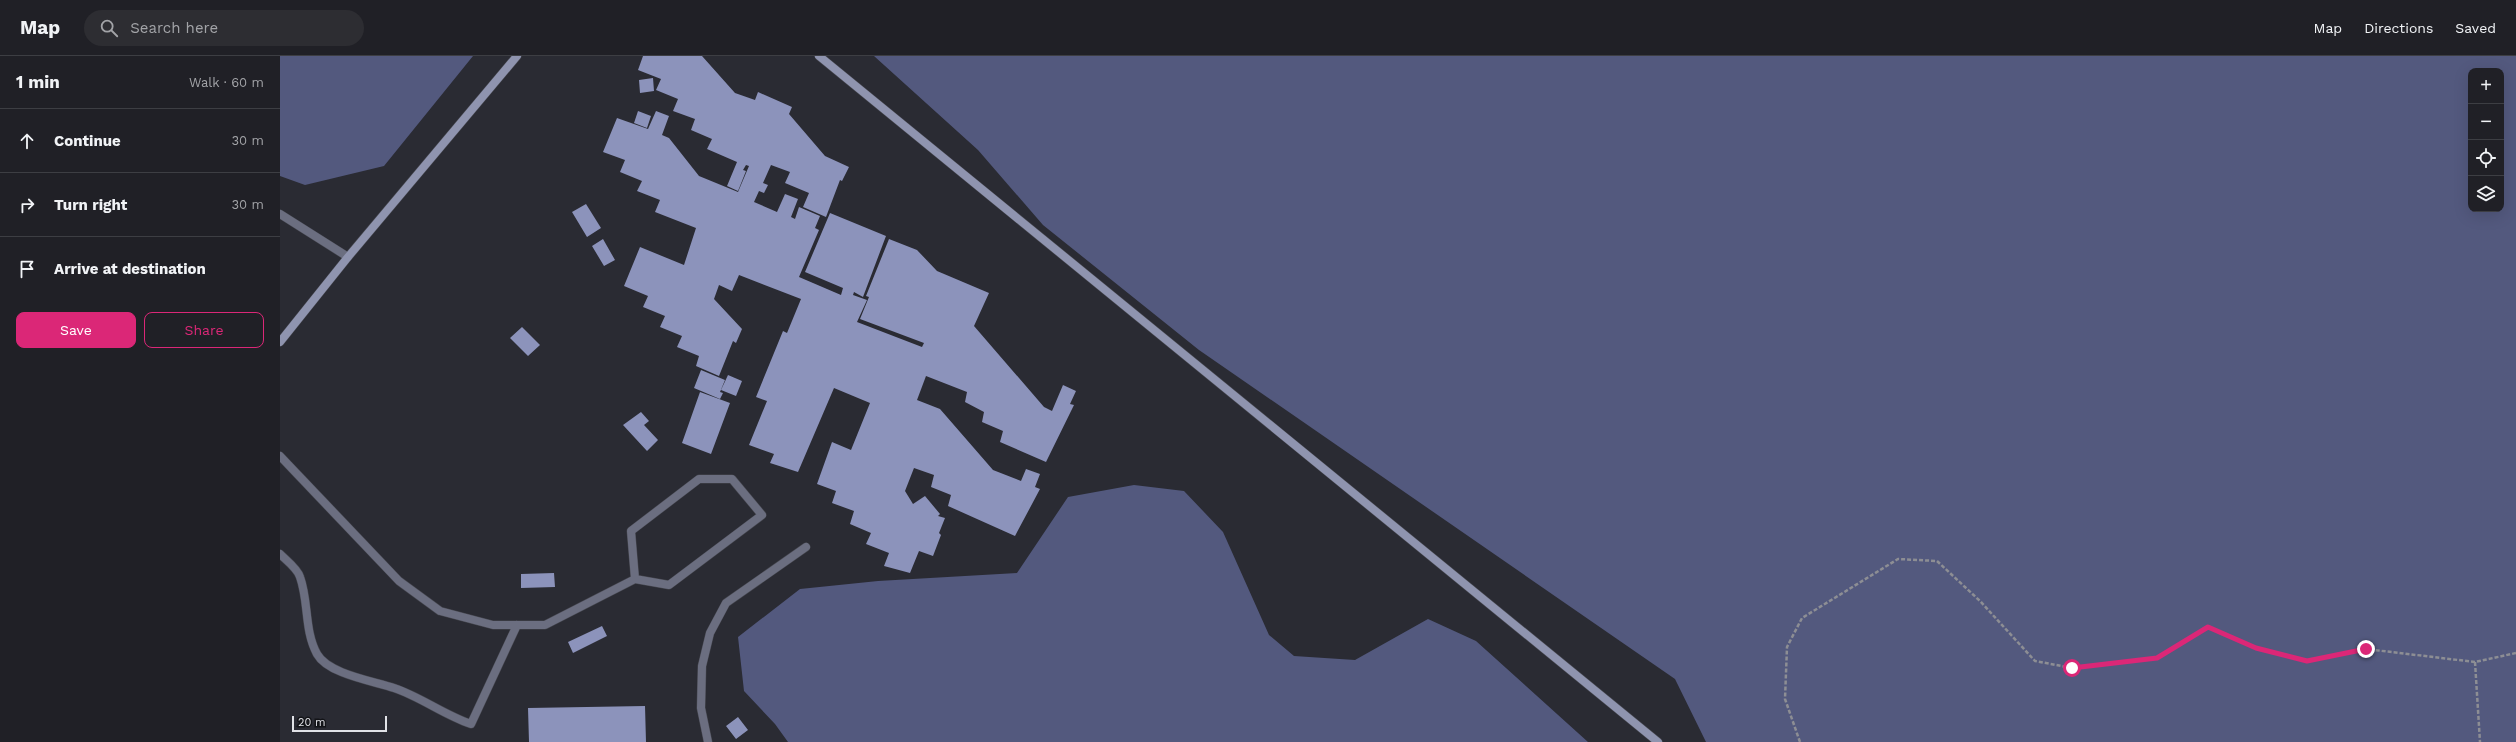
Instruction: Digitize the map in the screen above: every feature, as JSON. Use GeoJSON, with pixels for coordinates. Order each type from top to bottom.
{"type":"FeatureCollection","features":[{"type":"Feature","properties":{"kind":"street"},"geometry":{"type":"LineString","coordinates":[[280,342],[348,257],[517,56]]}},
{"type":"Feature","properties":{"kind":"street"},"geometry":{"type":"LineString","coordinates":[[819,56],[1658,742]]}},
{"type":"Feature","properties":{"kind":"street"},"geometry":{"type":"LineString","coordinates":[[280,214],[348,257]]}},
{"type":"Feature","properties":{"kind":"street"},"geometry":{"type":"LineString","coordinates":[[280,456],[399,581],[440,611],[493,625],[545,625],[635,579],[669,585],[762,515],[732,479],[699,479],[631,531],[635,579]]}},
{"type":"Feature","properties":{"kind":"street"},"geometry":{"type":"LineString","coordinates":[[708,742],[701,708],[702,666],[710,633],[726,603],[806,547]]}},
{"type":"Feature","properties":{"kind":"street"},"geometry":{"type":"LineString","coordinates":[[280,554],[300,576],[308,631],[318,656],[330,667],[426,701],[450,717],[471,724],[517,625]]}},
{"type":"Feature","properties":{"kind":"path"},"geometry":{"type":"LineString","coordinates":[[1800,742],[1785,699],[1787,647],[1802,618],[1898,559],[1937,561],[1980,601],[2035,660],[2072,668],[2157,658],[2208,627],[2256,648],[2307,661],[2366,649],[2475,662],[2516,654]]}},
{"type":"Feature","properties":{"kind":"path"},"geometry":{"type":"LineString","coordinates":[[2475,662],[2480,742]]}},
{"type":"Feature","properties":{"kind":"shaded area"},"geometry":{"type":"Polygon","coordinates":[[[280,56],[473,56],[384,166],[305,185],[280,176],[280,56]]]}},
{"type":"Feature","properties":{"kind":"shaded area"},"geometry":{"type":"Polygon","coordinates":[[[874,56],[2516,56],[2516,742],[1706,742],[1675,679],[1199,350],[1043,225],[978,150],[874,56]]]}},
{"type":"Feature","properties":{"kind":"shaded area"},"geometry":{"type":"Polygon","coordinates":[[[1134,485],[1184,491],[1223,532],[1269,635],[1294,656],[1355,660],[1428,619],[1476,641],[1588,742],[788,742],[775,724],[744,691],[738,637],[800,589],[878,581],[1017,573],[1068,497],[1134,485]]]}},
{"type":"Feature","properties":{"kind":"building"},"geometry":{"type":"Polygon","coordinates":[[[643,56],[702,56],[735,93],[755,100],[758,92],[792,107],[789,114],[825,156],[849,167],[842,181],[840,180],[826,217],[803,207],[809,193],[785,183],[790,172],[771,165],[763,183],[768,185],[764,193],[759,191],[754,202],[777,212],[785,194],[798,199],[791,217],[795,219],[799,207],[820,216],[815,228],[819,230],[799,277],[841,295],[843,288],[805,272],[830,213],[886,236],[863,297],[854,292],[853,295],[867,300],[857,322],[922,347],[924,343],[860,319],[869,297],[866,296],[889,239],[917,250],[937,271],[989,293],[974,326],[1044,407],[1052,411],[1063,385],[1076,391],[1070,404],[1074,405],[1046,462],[1000,442],[1003,431],[982,422],[984,412],[965,402],[967,392],[926,376],[917,400],[940,409],[993,470],[1021,481],[1026,469],[1040,474],[1035,487],[1040,489],[1015,536],[948,506],[951,495],[931,487],[934,475],[914,468],[905,491],[913,504],[925,496],[940,514],[938,516],[945,518],[939,533],[941,535],[933,556],[919,551],[910,573],[884,566],[889,553],[866,544],[871,533],[850,524],[854,511],[832,503],[836,491],[817,484],[832,442],[851,450],[870,403],[834,388],[798,472],[770,463],[774,454],[749,445],[767,401],[756,397],[783,331],[787,333],[801,299],[739,275],[732,291],[719,285],[714,299],[742,329],[736,343],[733,341],[719,376],[696,366],[699,356],[677,347],[682,336],[660,327],[665,316],[643,307],[648,296],[624,286],[640,247],[684,265],[696,228],[655,212],[660,200],[637,191],[642,181],[620,172],[625,160],[603,152],[617,118],[648,129],[656,111],[669,116],[662,135],[669,138],[699,176],[738,192],[749,166],[746,165],[743,170],[746,171],[738,191],[727,186],[737,162],[707,149],[712,139],[691,130],[695,119],[673,111],[678,99],[656,90],[661,79],[638,70],[643,56]]]}},
{"type":"Feature","properties":{"kind":"building"},"geometry":{"type":"Polygon","coordinates":[[[653,78],[654,91],[640,93],[639,80],[653,78]]]}},
{"type":"Feature","properties":{"kind":"building"},"geometry":{"type":"Polygon","coordinates":[[[638,111],[651,116],[647,128],[634,123],[638,111]]]}},
{"type":"Feature","properties":{"kind":"building"},"geometry":{"type":"Polygon","coordinates":[[[586,204],[601,228],[587,237],[572,212],[586,204]]]}},
{"type":"Feature","properties":{"kind":"building"},"geometry":{"type":"Polygon","coordinates":[[[603,239],[615,260],[604,266],[592,246],[603,239]]]}},
{"type":"Feature","properties":{"kind":"building"},"geometry":{"type":"Polygon","coordinates":[[[522,327],[540,345],[528,356],[510,338],[522,327]]]}},
{"type":"Feature","properties":{"kind":"building"},"geometry":{"type":"Polygon","coordinates":[[[701,370],[725,380],[720,392],[723,393],[720,399],[694,388],[701,370]]]}},
{"type":"Feature","properties":{"kind":"building"},"geometry":{"type":"Polygon","coordinates":[[[728,375],[742,381],[736,396],[721,390],[728,375]]]}},
{"type":"Feature","properties":{"kind":"building"},"geometry":{"type":"Polygon","coordinates":[[[700,392],[730,403],[711,454],[682,443],[700,392]]]}},
{"type":"Feature","properties":{"kind":"building"},"geometry":{"type":"Polygon","coordinates":[[[641,412],[649,421],[644,425],[658,440],[647,451],[623,425],[641,412]]]}},
{"type":"Feature","properties":{"kind":"building"},"geometry":{"type":"Polygon","coordinates":[[[554,573],[555,587],[521,588],[521,574],[554,573]]]}},
{"type":"Feature","properties":{"kind":"building"},"geometry":{"type":"Polygon","coordinates":[[[602,626],[607,636],[573,653],[568,642],[602,626]]]}},
{"type":"Feature","properties":{"kind":"building"},"geometry":{"type":"Polygon","coordinates":[[[645,706],[646,742],[529,742],[528,708],[645,706]]]}},
{"type":"Feature","properties":{"kind":"building"},"geometry":{"type":"Polygon","coordinates":[[[738,717],[748,730],[736,739],[726,726],[738,717]]]}},
{"type":"Feature","properties":{"kind":"route"},"geometry":{"type":"LineString","coordinates":[[2072,668],[2157,658],[2208,627],[2256,648],[2307,661],[2366,649]]}}]}
